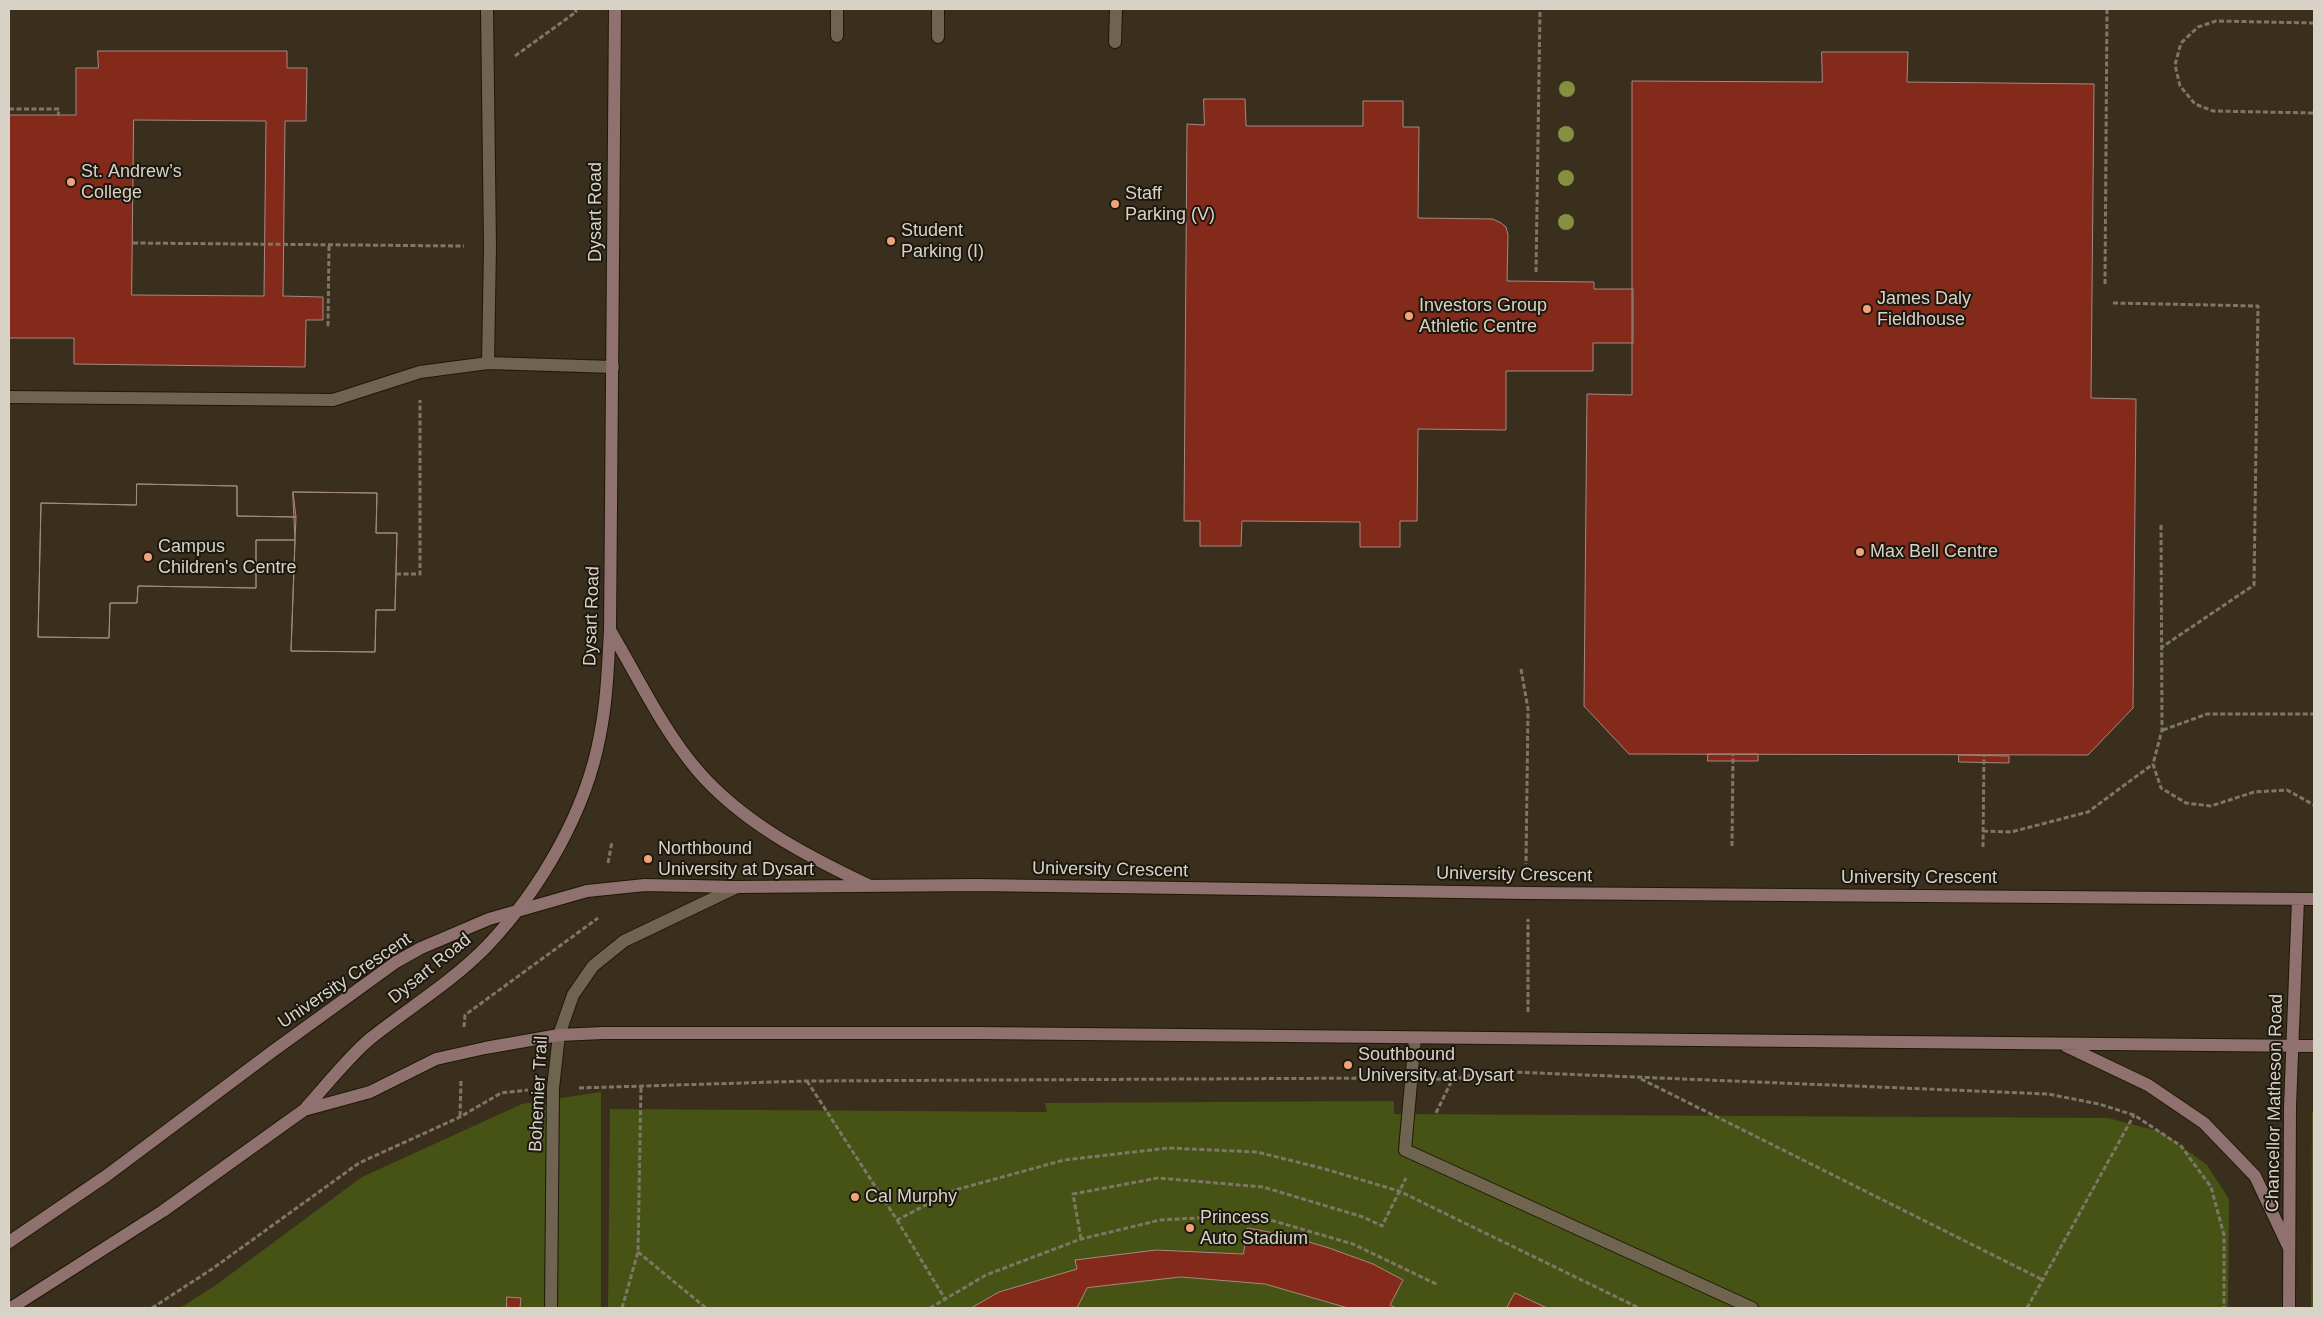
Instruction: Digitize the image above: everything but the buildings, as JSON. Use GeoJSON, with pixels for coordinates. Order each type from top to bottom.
{"type":"FeatureCollection","features":[{"type":"Feature","properties":{"kind":"main road","name":"Dysart Road"},"geometry":{"type":"LineString","coordinates":[[304,1110],[369,1039],[447,982],[481,952],[516,909],[561,845],[586,792],[600,736],[607,689],[610,630],[615,9]]}},
{"type":"Feature","properties":{"kind":"main road"},"geometry":{"type":"LineString","coordinates":[[610,630],[667,727],[699,772],[736,807],[762,826],[833,869],[870,886]]}},
{"type":"Feature","properties":{"kind":"main road","name":"University Crescent"},"geometry":{"type":"LineString","coordinates":[[9,1242],[106,1176],[396,962],[421,948],[516,909],[603,889],[645,886],[977,885],[1537,893],[2314,899]]}},
{"type":"Feature","properties":{"kind":"main road","name":"Chancellor Matheson Road"},"geometry":{"type":"LineString","coordinates":[[2289,1308],[2290,1106],[2298,899]]}},
{"type":"Feature","properties":{"kind":"main road"},"geometry":{"type":"LineString","coordinates":[[11,1308],[163,1211],[304,1110],[370,1092],[416,1068],[436,1060],[462,1053],[558,1035],[603,1033],[977,1033],[2314,1046]]}},
{"type":"Feature","properties":{"kind":"main road"},"geometry":{"type":"LineString","coordinates":[[2061,1044],[2148,1085],[2204,1123],[2255,1176],[2289,1250]]}},
{"type":"Feature","properties":{"kind":"lane"},"geometry":{"type":"LineString","coordinates":[[487,9],[490,246],[488,363]]}},
{"type":"Feature","properties":{"kind":"lane"},"geometry":{"type":"LineString","coordinates":[[837,36],[838,9]]}},
{"type":"Feature","properties":{"kind":"lane"},"geometry":{"type":"LineString","coordinates":[[938,9],[938,37]]}},
{"type":"Feature","properties":{"kind":"lane"},"geometry":{"type":"LineString","coordinates":[[1115,42],[1116,9]]}},
{"type":"Feature","properties":{"kind":"lane"},"geometry":{"type":"LineString","coordinates":[[9,396],[333,400],[420,372],[488,363],[613,368]]}},
{"type":"Feature","properties":{"kind":"lane","name":"Bohemier Trail"},"geometry":{"type":"LineString","coordinates":[[551,1308],[553,1088],[558,1035],[572,995],[593,966],[609,952],[646,929],[737,887]]}},
{"type":"Feature","properties":{"kind":"lane"},"geometry":{"type":"LineString","coordinates":[[1415,1038],[1405,1150],[1752,1308]]}},
{"type":"Feature","properties":{"kind":"path"},"geometry":{"type":"LineString","coordinates":[[1536,272],[1540,9]]}},
{"type":"Feature","properties":{"kind":"path"},"geometry":{"type":"LineString","coordinates":[[2105,284],[2107,9]]}},
{"type":"Feature","properties":{"kind":"path"},"geometry":{"type":"LineString","coordinates":[[488,74],[576,10]]}},
{"type":"Feature","properties":{"kind":"path"},"geometry":{"type":"LineString","coordinates":[[2314,23],[2216,21],[2198,27],[2181,43],[2175,65],[2180,86],[2195,104],[2213,111],[2314,113]]}},
{"type":"Feature","properties":{"kind":"path"},"geometry":{"type":"LineString","coordinates":[[9,109],[59,109],[58,116]]}},
{"type":"Feature","properties":{"kind":"path"},"geometry":{"type":"LineString","coordinates":[[133,243],[490,246]]}},
{"type":"Feature","properties":{"kind":"path"},"geometry":{"type":"LineString","coordinates":[[329,246],[328,325],[331,325]]}},
{"type":"Feature","properties":{"kind":"path"},"geometry":{"type":"LineString","coordinates":[[2113,303],[2258,306],[2254,585],[2162,647]]}},
{"type":"Feature","properties":{"kind":"path"},"geometry":{"type":"LineString","coordinates":[[396,574],[420,574],[420,372]]}},
{"type":"Feature","properties":{"kind":"path"},"geometry":{"type":"LineString","coordinates":[[2161,525],[2162,730],[2154,764],[2161,788],[2186,803],[2211,806],[2254,792],[2287,790],[2314,805]]}},
{"type":"Feature","properties":{"kind":"path"},"geometry":{"type":"LineString","coordinates":[[1521,669],[1528,709],[1526,864]]}},
{"type":"Feature","properties":{"kind":"path"},"geometry":{"type":"LineString","coordinates":[[2162,730],[2207,714],[2314,714]]}},
{"type":"Feature","properties":{"kind":"path"},"geometry":{"type":"LineString","coordinates":[[1732,846],[1733,754]]}},
{"type":"Feature","properties":{"kind":"path"},"geometry":{"type":"LineString","coordinates":[[1983,846],[1984,755]]}},
{"type":"Feature","properties":{"kind":"path"},"geometry":{"type":"LineString","coordinates":[[1983,831],[2011,832],[2088,812],[2154,764]]}},
{"type":"Feature","properties":{"kind":"path"},"geometry":{"type":"LineString","coordinates":[[460,1117],[465,1015],[599,917],[612,842]]}},
{"type":"Feature","properties":{"kind":"path"},"geometry":{"type":"LineString","coordinates":[[1528,918],[1528,1015]]}},
{"type":"Feature","properties":{"kind":"path"},"geometry":{"type":"LineString","coordinates":[[1638,1077],[2043,1280]]}},
{"type":"Feature","properties":{"kind":"path"},"geometry":{"type":"LineString","coordinates":[[807,1081],[898,1220],[945,1299]]}},
{"type":"Feature","properties":{"kind":"path"},"geometry":{"type":"LineString","coordinates":[[622,1308],[638,1252],[641,1085]]}},
{"type":"Feature","properties":{"kind":"path"},"geometry":{"type":"LineString","coordinates":[[152,1308],[212,1269],[359,1163],[460,1117],[501,1093],[553,1088],[604,1087]]}},
{"type":"Feature","properties":{"kind":"path"},"geometry":{"type":"LineString","coordinates":[[2026,1308],[2134,1116]]}},
{"type":"Feature","properties":{"kind":"path"},"geometry":{"type":"LineString","coordinates":[[2181,1146],[2211,1187],[2224,1235],[2224,1308]]}},
{"type":"Feature","properties":{"kind":"path"},"geometry":{"type":"LineString","coordinates":[[898,1220],[956,1190],[1064,1160],[1169,1148],[1257,1152],[1325,1169],[1399,1191],[1639,1308]]}},
{"type":"Feature","properties":{"kind":"path"},"geometry":{"type":"LineString","coordinates":[[1081,1239],[1073,1194],[1158,1178],[1264,1187],[1363,1217],[1382,1226]]}},
{"type":"Feature","properties":{"kind":"path"},"geometry":{"type":"LineString","coordinates":[[930,1308],[986,1275],[1081,1239],[1160,1220],[1253,1215],[1353,1244],[1438,1285]]}},
{"type":"Feature","properties":{"kind":"path"},"geometry":{"type":"LineString","coordinates":[[638,1252],[706,1308]]}},
{"type":"Feature","properties":{"kind":"green space"},"geometry":{"type":"Polygon","coordinates":[[[601,1092],[601,1308],[180,1308],[216,1285],[362,1177],[522,1104],[601,1092]]]}},
{"type":"Feature","properties":{"kind":"green space"},"geometry":{"type":"Polygon","coordinates":[[[1394,1101],[1394,1114],[2108,1118],[2162,1132],[2207,1165],[2229,1199],[2228,1308],[608,1308],[610,1109],[1047,1112],[1045,1103],[1394,1101]]]}},
{"type":"Feature","properties":{"kind":"green space"},"geometry":{"type":"Polygon","coordinates":[[[2312,1112],[2314,1112],[2314,1308],[2311,1308],[2312,1112]]]}},
{"type":"Feature","properties":{"kind":"place","name":"St. Andrew’s College"},"geometry":{"type":"Point","coordinates":[71,182]}},
{"type":"Feature","properties":{"kind":"place","name":"Staff Parking (V)"},"geometry":{"type":"Point","coordinates":[1115,204]}},
{"type":"Feature","properties":{"kind":"place","name":"Student Parking (I)"},"geometry":{"type":"Point","coordinates":[891,241]}},
{"type":"Feature","properties":{"kind":"place","name":"James Daly Fieldhouse"},"geometry":{"type":"Point","coordinates":[1867,309]}},
{"type":"Feature","properties":{"kind":"place","name":"Investors Group Athletic Centre"},"geometry":{"type":"Point","coordinates":[1409,316]}},
{"type":"Feature","properties":{"kind":"place","name":"Max Bell Centre"},"geometry":{"type":"Point","coordinates":[1860,552]}},
{"type":"Feature","properties":{"kind":"place","name":"Campus Children's Centre"},"geometry":{"type":"Point","coordinates":[148,557]}},
{"type":"Feature","properties":{"kind":"place","name":"Northbound University at Dysart"},"geometry":{"type":"Point","coordinates":[648,859]}},
{"type":"Feature","properties":{"kind":"place","name":"Southbound University at Dysart"},"geometry":{"type":"Point","coordinates":[1348,1065]}},
{"type":"Feature","properties":{"kind":"place","name":"Cal Murphy"},"geometry":{"type":"Point","coordinates":[855,1197]}},
{"type":"Feature","properties":{"kind":"place","name":"Princess Auto Stadium"},"geometry":{"type":"Point","coordinates":[1190,1228]}}]}
